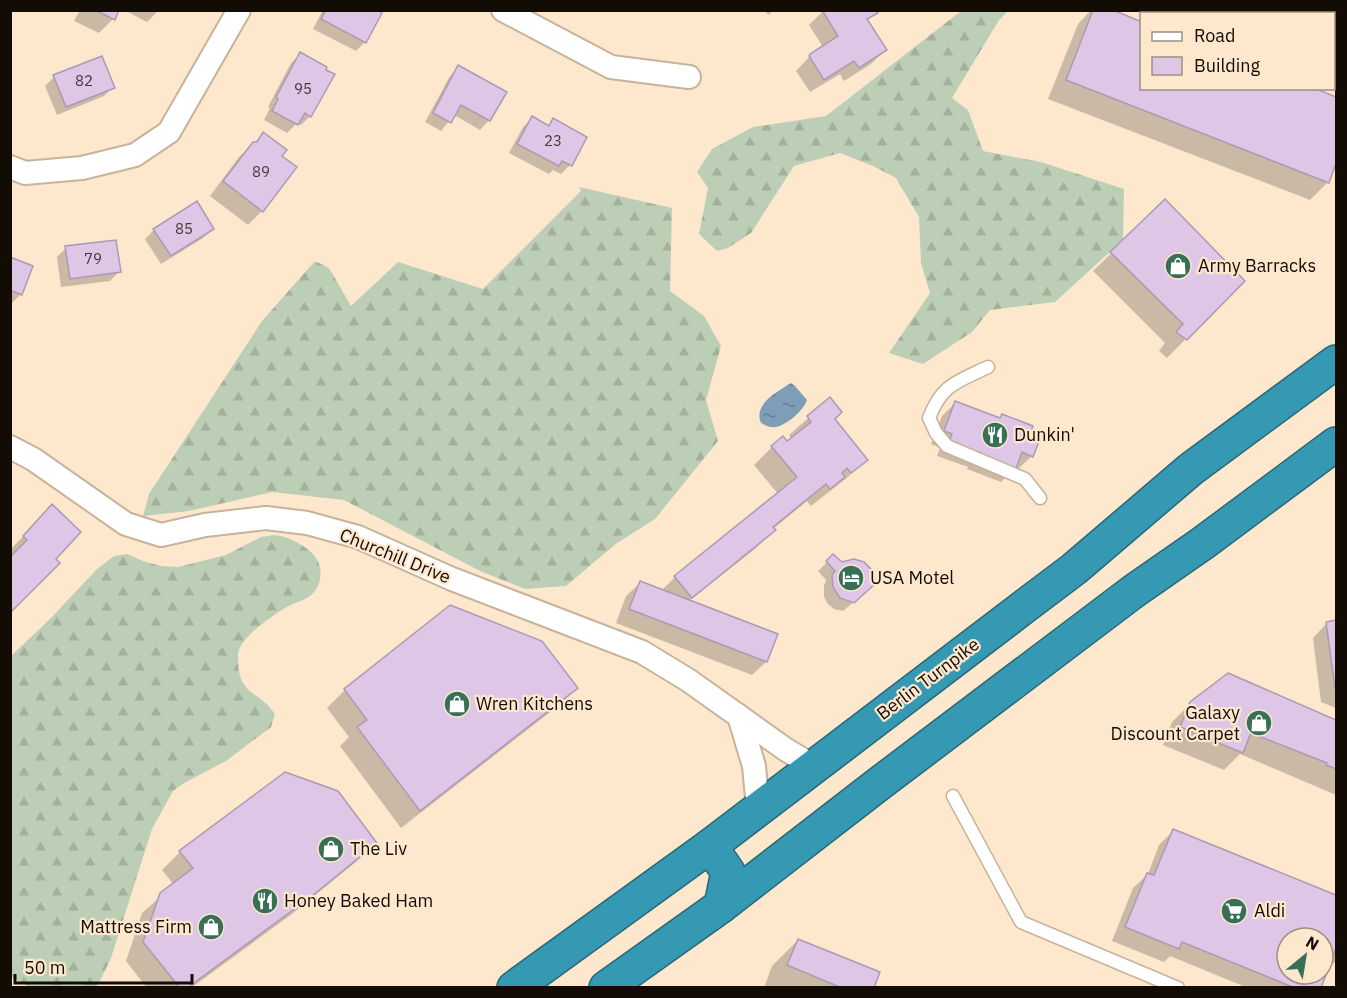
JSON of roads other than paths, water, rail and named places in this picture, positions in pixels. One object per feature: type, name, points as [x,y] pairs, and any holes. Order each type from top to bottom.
[{"type":"highway","name":"Berlin Turnpike","points":[[514,987],[710,846],[1074,569],[1191,469],[1336,362]]},
{"type":"highway","points":[[606,987],[721,906],[1134,591],[1336,444]]},
{"type":"highway","points":[[710,846],[728,872],[721,906]]},
{"type":"street","points":[[10,167],[25,173],[82,168],[135,154],[169,132],[238,10]]},
{"type":"street","points":[[503,10],[611,67],[689,77]]},
{"type":"street","name":"Churchill Drive","points":[[10,447],[33,459],[126,524],[161,535],[205,525],[266,518],[307,523],[358,537],[452,579],[642,652],[688,680],[785,749],[813,766]]},
{"type":"street","points":[[740,716],[754,766],[758,808]]},
{"type":"lane","points":[[988,367],[949,386],[935,402],[929,418],[936,433],[946,446],[1025,479],[1040,498]]},
{"type":"lane","points":[[953,796],[1021,922],[1178,987]]},
{"type":"water","points":[[791,383],[807,400],[799,412],[780,426],[770,427],[761,423],[759,416],[763,404]]},
{"type":"place","name":"Army Barracks","points":[[1178,266]]},
{"type":"place","name":"Dunkin'","points":[[995,435]]},
{"type":"place","name":"USA Motel","points":[[851,578]]},
{"type":"place","name":"Wren Kitchens","points":[[457,704]]},
{"type":"place","name":"Galaxy Discount Carpet","points":[[1259,723]]},
{"type":"place","name":"The Liv","points":[[331,849]]},
{"type":"place","name":"Honey Baked Ham","points":[[265,901]]},
{"type":"place","name":"Aldi","points":[[1234,911]]},
{"type":"place","name":"Mattress Firm","points":[[211,927]]}]
